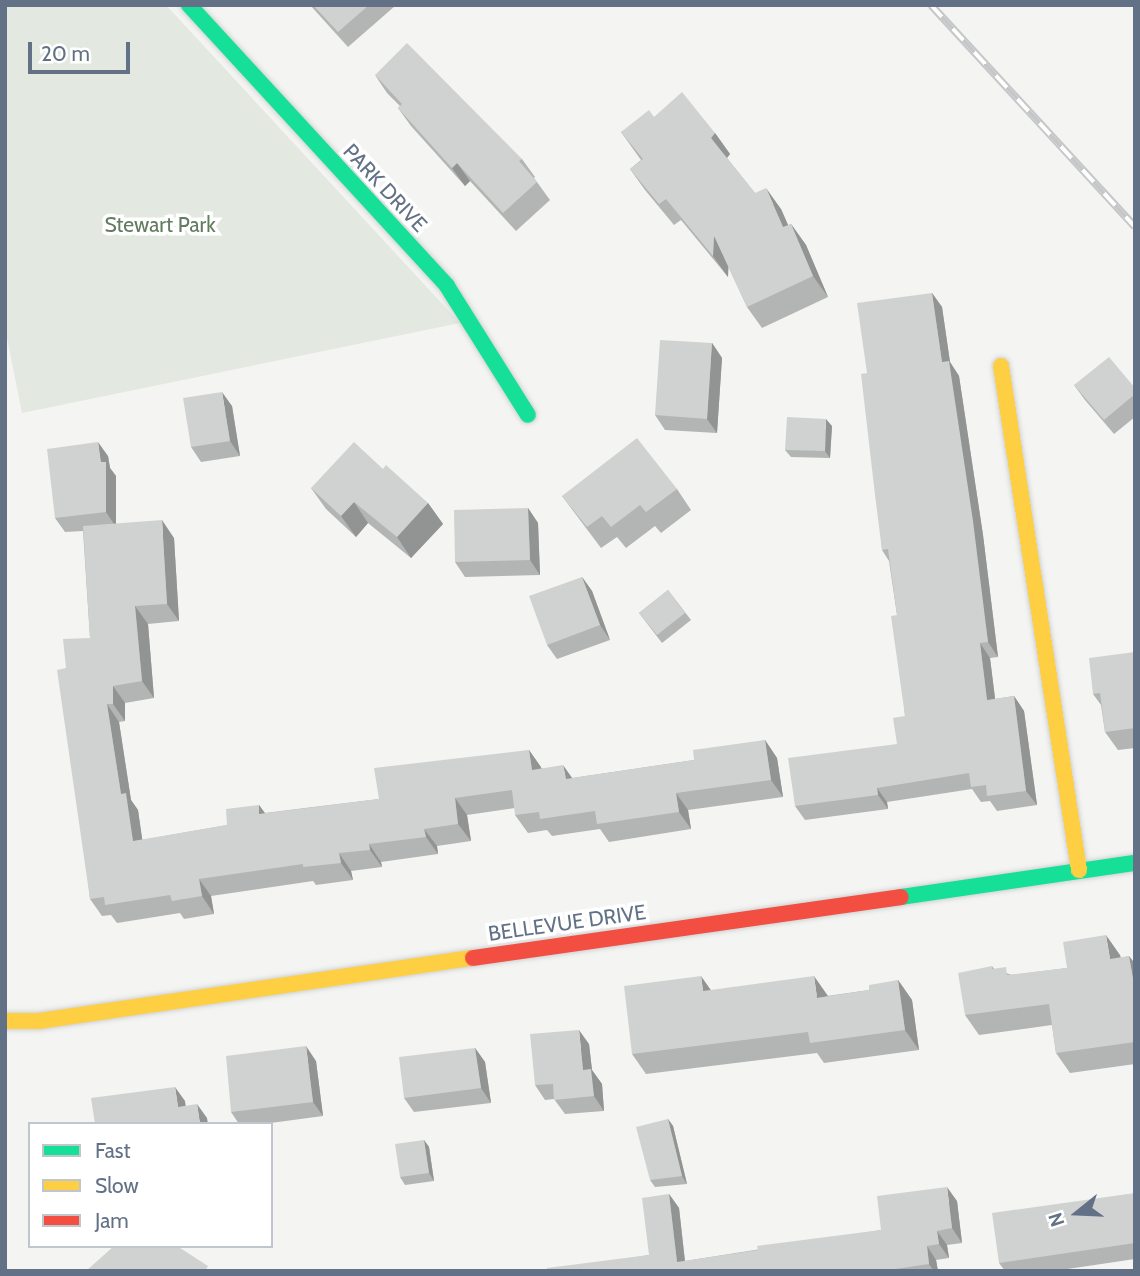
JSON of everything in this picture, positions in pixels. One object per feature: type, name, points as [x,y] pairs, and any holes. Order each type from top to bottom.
[{"type":"street","name":"PARK DRIVE","points":[[189,5],[447,286],[528,415]]},
{"type":"street","points":[[1001,366],[1079,870]]},
{"type":"street","name":"BELLEVUE DRIVE","points":[[5,1021],[40,1021],[1135,863]]},
{"type":"green space","name":"Stewart Park","points":[[5,5],[166,5],[460,323],[22,413],[5,328]]},
{"type":"building","points":[[313,5],[369,5],[338,32]]},
{"type":"building","points":[[407,43],[522,159],[519,161],[537,182],[503,213],[457,163],[452,168],[398,108],[402,104],[375,75]]},
{"type":"building","points":[[682,92],[715,133],[711,138],[755,193],[766,188],[783,227],[791,224],[813,276],[747,307],[714,236],[713,256],[666,199],[659,204],[630,169],[643,159],[621,132],[649,110],[654,117]]},
{"type":"building","points":[[932,293],[942,362],[949,361],[973,521],[988,642],[980,643],[987,700],[1014,696],[1026,791],[987,796],[986,785],[971,787],[969,773],[877,788],[878,795],[795,806],[788,758],[897,744],[893,718],[905,716],[891,616],[897,615],[888,549],[882,550],[875,495],[861,374],[867,373],[857,303]]},
{"type":"building","points":[[660,340],[712,343],[707,419],[655,415]]},
{"type":"building","points":[[1109,357],[1135,388],[1135,394],[1104,420],[1074,385]]},
{"type":"building","points":[[222,392],[230,441],[191,447],[183,398]]},
{"type":"building","points":[[787,417],[826,419],[825,451],[785,450]]},
{"type":"building","points":[[637,438],[677,489],[646,512],[640,505],[611,527],[602,516],[587,527],[562,496]]},
{"type":"building","points":[[98,442],[101,462],[106,462],[106,512],[55,518],[47,449]]},
{"type":"building","points":[[354,442],[383,469],[386,465],[428,503],[397,537],[354,502],[341,516],[311,488]]},
{"type":"building","points":[[528,508],[530,560],[455,562],[454,510]]},
{"type":"building","points":[[162,520],[167,604],[135,606],[142,681],[113,686],[113,704],[107,704],[121,794],[126,793],[133,841],[227,825],[226,809],[259,805],[259,814],[379,799],[374,768],[529,750],[532,770],[563,765],[566,779],[694,760],[693,750],[765,740],[771,780],[676,793],[679,812],[597,824],[595,811],[540,819],[539,812],[515,815],[512,790],[455,798],[458,824],[424,829],[426,837],[369,844],[370,850],[339,853],[341,863],[303,867],[303,864],[199,879],[202,896],[172,901],[170,895],[105,905],[104,897],[90,899],[57,670],[66,668],[63,639],[90,638],[83,526]]},
{"type":"building","points":[[582,577],[600,625],[547,645],[529,596]]},
{"type":"building","points":[[668,590],[685,613],[657,635],[639,613]]},
{"type":"building","points":[[1135,652],[1135,728],[1105,732],[1100,693],[1093,694],[1089,658]]},
{"type":"building","points":[[1106,935],[1110,959],[1129,956],[1135,990],[1135,1042],[1056,1053],[1049,1004],[965,1015],[958,973],[992,966],[992,969],[1006,967],[1007,975],[1067,968],[1063,942]]},
{"type":"building","points":[[701,976],[703,991],[814,976],[817,998],[869,990],[869,985],[898,980],[905,1030],[810,1043],[808,1032],[632,1054],[624,986]]},
{"type":"building","points":[[579,1030],[583,1070],[591,1069],[594,1096],[554,1100],[553,1084],[535,1085],[530,1034]]},
{"type":"building","points":[[306,1046],[313,1102],[231,1112],[226,1056]]},
{"type":"building","points":[[475,1048],[481,1088],[404,1098],[399,1057]]},
{"type":"building","points":[[175,1087],[178,1107],[197,1104],[200,1122],[95,1122],[91,1098]]},
{"type":"building","points":[[668,1119],[682,1176],[650,1180],[636,1127]]},
{"type":"building","points":[[424,1140],[429,1173],[400,1177],[395,1144]]},
{"type":"building","points":[[947,1187],[952,1228],[937,1231],[939,1244],[927,1246],[929,1264],[882,1271],[547,1271],[547,1268],[649,1255],[642,1198],[669,1194],[677,1262],[758,1250],[757,1246],[881,1230],[877,1196]]},
{"type":"building","points":[[1135,1193],[1135,1243],[999,1263],[992,1213]]},
{"type":"building","points":[[112,1248],[180,1248],[208,1266],[205,1271],[86,1271]]},
{"type":"railway","points":[[931,5],[1135,227]]},
{"type":"traffic: fast","points":[[189,5],[447,286],[528,415]]},
{"type":"traffic: fast","points":[[901,897],[1135,863]]},
{"type":"traffic: slow","points":[[1001,366],[1079,870]]},
{"type":"traffic: slow","points":[[5,1021],[39,1021],[473,958]]},
{"type":"traffic: jam","points":[[473,958],[901,897]]}]
